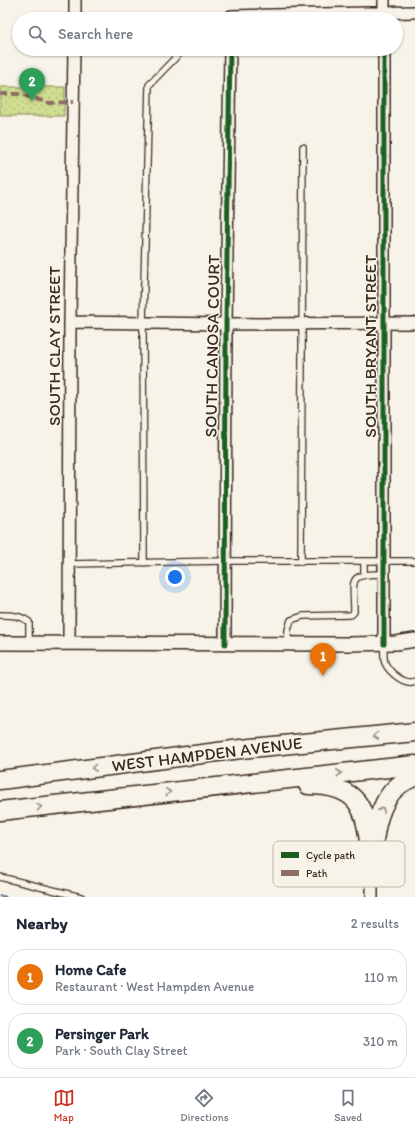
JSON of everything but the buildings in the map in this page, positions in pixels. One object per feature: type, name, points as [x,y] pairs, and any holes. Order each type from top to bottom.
[{"type":"highway","name":"WEST HAMPDEN AVENUE","points":[[0,780],[241,749],[415,732]]},
{"type":"highway","name":"WEST HAMPDEN AVENUE","points":[[0,811],[415,765]]},
{"type":"highway","points":[[375,841],[376,829],[382,808],[394,789],[402,782],[415,777]]},
{"type":"highway","points":[[239,785],[313,785],[342,789],[358,803],[363,812],[367,822],[369,841]]},
{"type":"street","points":[[75,0],[75,12]]},
{"type":"street","points":[[384,0],[384,12]]},
{"type":"street","points":[[403,14],[415,12]]},
{"type":"street","name":"SOUTH CLAY STREET","points":[[69,642],[70,322],[74,56]]},
{"type":"street","name":"SOUTH CANOSA COURT","points":[[225,644],[224,562],[230,56]]},
{"type":"street","name":"SOUTH BRYANT STREET","points":[[384,56],[384,644]]},
{"type":"street","points":[[70,322],[226,324],[415,323]]},
{"type":"street","points":[[0,642],[384,644],[415,640]]},
{"type":"lane","points":[[144,563],[143,323],[149,85],[177,56]]},
{"type":"lane","points":[[301,562],[303,147]]},
{"type":"lane","points":[[69,564],[415,561]]},
{"type":"lane","points":[[364,562],[364,574]]},
{"type":"lane","points":[[288,644],[289,624],[291,620],[296,617],[351,615],[354,612],[353,583],[355,578],[364,574],[384,574]]},
{"type":"lane","points":[[0,615],[14,615],[29,622],[29,642]]},
{"type":"lane","points":[[384,644],[384,661],[389,669],[402,680],[407,682],[415,681]]},
{"type":"lane","points":[[0,876],[81,897]]},
{"type":"green space","points":[[0,87],[65,87],[64,116],[0,116]]},
{"type":"waterway","points":[[0,896],[5,897]]},
{"type":"marked path","points":[[0,94],[20,94],[49,103],[73,102]]},
{"type":"cycle path","points":[[225,644],[226,324],[230,56]]},
{"type":"cycle path","points":[[384,56],[384,644]]},
{"type":"place","name":"Persinger Park","points":[[32,101]]},
{"type":"place","name":"Home Cafe","points":[[323,676]]}]
